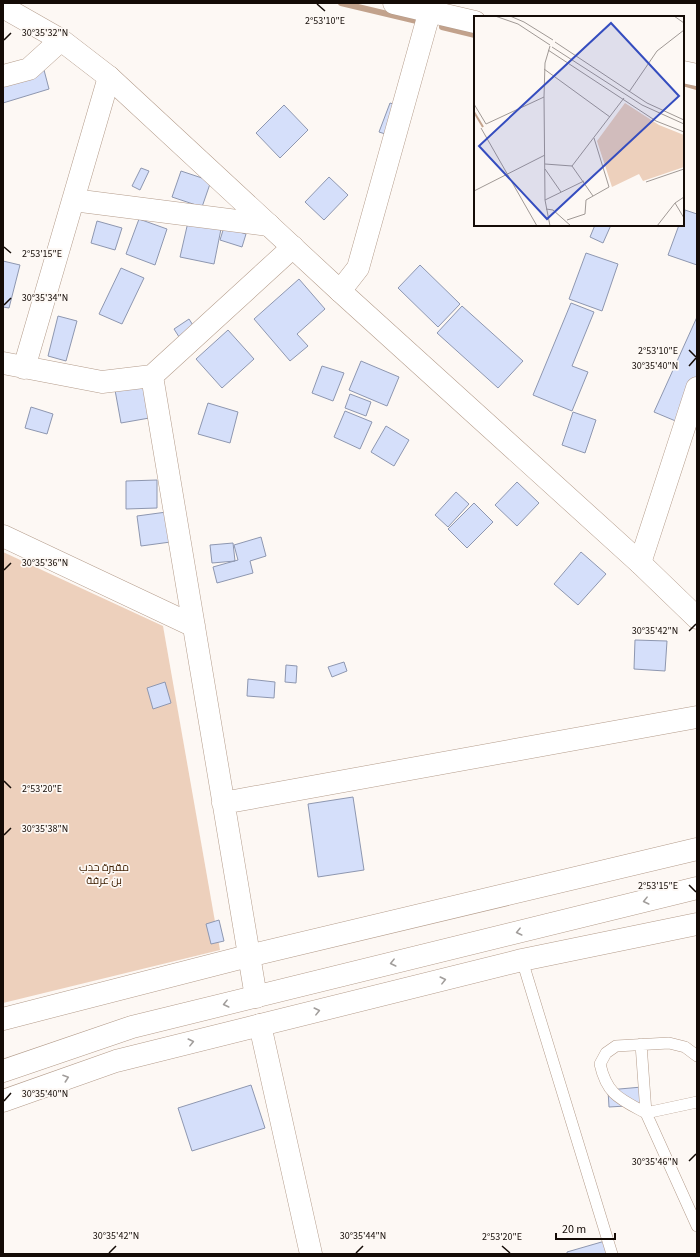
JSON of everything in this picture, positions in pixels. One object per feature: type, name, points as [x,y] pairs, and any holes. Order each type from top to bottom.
[{"type":"street","points":[[394,3],[431,7],[474,22]]},
{"type":"street","points":[[3,7],[61,40],[109,77],[340,291],[640,563],[697,618]]},
{"type":"street","points":[[340,291],[358,268],[431,7]]},
{"type":"street","points":[[3,76],[29,69],[61,40]]},
{"type":"street","points":[[684,72],[697,75]]},
{"type":"street","points":[[109,77],[73,200],[13,365],[102,382],[152,376],[293,247]]},
{"type":"street","points":[[73,200],[269,225]]},
{"type":"street","points":[[152,376],[256,997]]},
{"type":"street","points":[[640,563],[697,388]]},
{"type":"street","points":[[3,536],[194,626]]},
{"type":"street","points":[[223,803],[697,717]]},
{"type":"street","points":[[3,1019],[248,956],[697,849]]},
{"type":"street","points":[[3,1071],[132,1028],[697,888]]},
{"type":"street","points":[[3,1101],[116,1061],[522,960],[697,924]]},
{"type":"street","points":[[260,1025],[311,1254]]},
{"type":"lane","points":[[522,960],[612,1254]]},
{"type":"lane","points":[[697,1056],[685,1048],[669,1043],[616,1046],[606,1053],[600,1064],[604,1081],[618,1098],[646,1113],[697,1102]]},
{"type":"lane","points":[[641,1044],[646,1113],[697,1226]]},
{"type":"green space","name":"مقبرة حدب بن عرفة","points":[[3,552],[163,626],[220,950],[3,1003]]},
{"type":"building","points":[[44,70],[49,89],[3,103],[3,82]]},
{"type":"building","points":[[390,103],[409,109],[398,138],[379,132]]},
{"type":"building","points":[[284,105],[308,130],[280,158],[256,133]]},
{"type":"building","points":[[141,168],[149,171],[140,190],[132,186]]},
{"type":"building","points":[[181,171],[211,181],[202,207],[172,197]]},
{"type":"building","points":[[329,177],[348,195],[324,220],[305,202]]},
{"type":"building","points":[[685,210],[697,214],[697,265],[668,255],[679,226],[684,226]]},
{"type":"building","points":[[139,219],[167,229],[155,265],[126,254]]},
{"type":"building","points":[[97,221],[122,228],[115,250],[91,243]]},
{"type":"building","points":[[188,222],[221,229],[214,264],[180,257]]},
{"type":"building","points":[[595,226],[611,226],[603,243],[590,237]]},
{"type":"building","points":[[224,227],[246,234],[242,247],[220,240]]},
{"type":"building","points":[[586,253],[618,264],[602,311],[569,299]]},
{"type":"building","points":[[3,261],[20,265],[9,308],[3,307]]},
{"type":"building","points":[[420,265],[460,304],[438,327],[398,288]]},
{"type":"building","points":[[121,268],[144,278],[122,324],[99,314]]},
{"type":"building","points":[[299,279],[325,309],[297,334],[308,346],[290,361],[254,319]]},
{"type":"building","points":[[571,303],[594,312],[572,366],[588,372],[572,411],[533,395]]},
{"type":"building","points":[[462,306],[523,361],[498,388],[437,333]]},
{"type":"building","points":[[58,316],[77,321],[66,361],[48,356]]},
{"type":"building","points":[[697,317],[697,378],[678,422],[654,412]]},
{"type":"building","points":[[189,319],[196,330],[181,340],[174,329]]},
{"type":"building","points":[[228,330],[254,359],[222,388],[196,359]]},
{"type":"building","points":[[361,361],[399,377],[387,406],[349,390]]},
{"type":"building","points":[[322,366],[344,373],[333,401],[312,393]]},
{"type":"building","points":[[149,384],[155,417],[121,423],[115,390]]},
{"type":"building","points":[[350,394],[371,402],[366,416],[345,408]]},
{"type":"building","points":[[208,403],[238,412],[230,443],[198,434]]},
{"type":"building","points":[[31,407],[53,414],[47,434],[25,428]]},
{"type":"building","points":[[345,411],[372,422],[360,449],[334,437]]},
{"type":"building","points":[[573,412],[596,420],[585,453],[562,445]]},
{"type":"building","points":[[386,426],[409,440],[394,466],[371,452]]},
{"type":"building","points":[[157,480],[157,508],[126,509],[126,481]]},
{"type":"building","points":[[517,482],[539,503],[517,526],[495,505]]},
{"type":"building","points":[[456,492],[469,504],[448,527],[435,515]]},
{"type":"building","points":[[474,503],[493,522],[467,548],[448,529]]},
{"type":"building","points":[[174,511],[178,541],[141,546],[137,516]]},
{"type":"building","points":[[261,537],[266,556],[250,561],[253,573],[217,583],[213,567],[238,560],[234,545]]},
{"type":"building","points":[[233,543],[235,561],[212,563],[210,545]]},
{"type":"building","points":[[581,552],[606,574],[578,605],[554,584]]},
{"type":"building","points":[[635,640],[667,641],[665,671],[634,669]]},
{"type":"building","points":[[344,662],[347,671],[332,677],[328,667]]},
{"type":"building","points":[[286,665],[297,666],[296,683],[285,682]]},
{"type":"building","points":[[248,679],[275,682],[274,698],[247,696]]},
{"type":"building","points":[[165,682],[171,703],[153,709],[147,688]]},
{"type":"building","points":[[353,797],[364,870],[318,877],[308,804]]},
{"type":"building","points":[[219,920],[224,941],[211,944],[206,924]]},
{"type":"building","points":[[251,1085],[265,1128],[192,1151],[178,1108]]},
{"type":"building","points":[[642,1087],[643,1105],[609,1107],[608,1090]]},
{"type":"building","points":[[605,1241],[609,1254],[567,1254],[567,1252]]},
{"type":"waterway","points":[[341,3],[421,22]]},
{"type":"waterway","points":[[442,27],[474,35]]},
{"type":"waterway","points":[[684,83],[697,87]]}]
